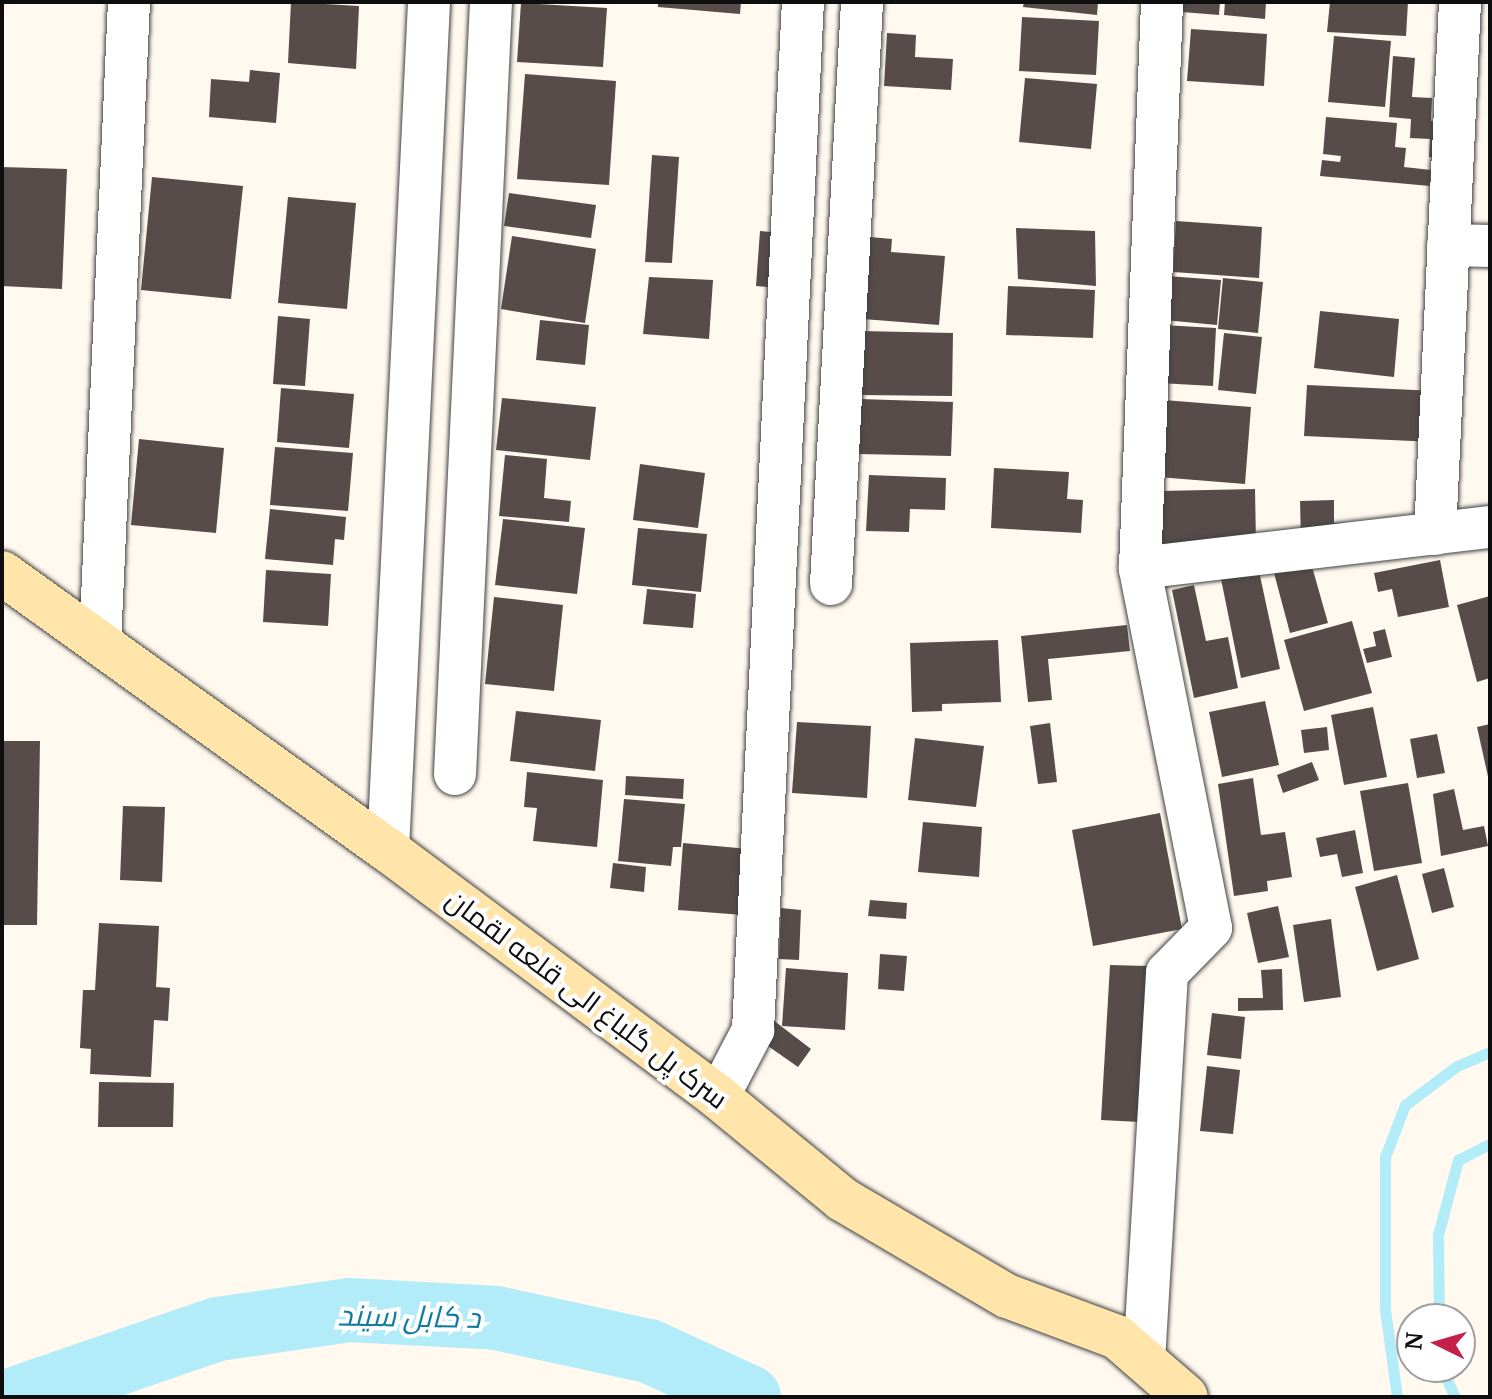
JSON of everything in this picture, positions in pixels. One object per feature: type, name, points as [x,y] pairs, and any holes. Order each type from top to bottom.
[{"type":"street","points":[[100,643],[129,2]]},
{"type":"street","points":[[388,850],[429,2]]},
{"type":"street","points":[[455,774],[491,2]]},
{"type":"street","points":[[718,1097],[753,1030],[803,2]]},
{"type":"street","points":[[831,584],[862,2]]},
{"type":"street","points":[[1144,1361],[1167,973],[1211,928],[1140,568],[1162,2]]},
{"type":"street","points":[[1435,534],[1460,2]]},
{"type":"street","points":[[1448,245],[1490,246]]},
{"type":"street","points":[[1140,568],[1490,527]]},
{"type":"street","name":"سرک پل گلباغ الی قلعه لقمان","points":[[2,573],[388,850],[718,1097],[842,1199],[1007,1296],[1117,1337],[1186,1397]]},
{"type":"building","points":[[291,2],[359,6],[356,69],[288,63]]},
{"type":"building","points":[[658,2],[741,2],[740,14],[658,7]]},
{"type":"building","points":[[1024,2],[1098,2],[1097,15],[1023,7]]},
{"type":"building","points":[[1183,2],[1220,2],[1219,15],[1182,12]]},
{"type":"building","points":[[1225,2],[1266,2],[1265,19],[1224,15]]},
{"type":"building","points":[[1330,2],[1408,2],[1406,36],[1327,32]]},
{"type":"building","points":[[521,3],[607,8],[603,67],[517,62]]},
{"type":"building","points":[[1022,17],[1099,21],[1096,75],[1019,71]]},
{"type":"building","points":[[1191,29],[1267,34],[1264,86],[1187,81]]},
{"type":"building","points":[[887,33],[916,35],[915,57],[953,59],[951,90],[884,86]]},
{"type":"building","points":[[1334,36],[1391,41],[1385,107],[1328,102]]},
{"type":"building","points":[[1393,56],[1415,58],[1412,97],[1432,98],[1431,121],[1449,123],[1447,158],[1429,157],[1430,139],[1410,138],[1411,119],[1389,117]]},
{"type":"building","points":[[250,70],[280,73],[276,123],[209,117],[211,79],[249,82]]},
{"type":"building","points":[[525,74],[616,81],[609,185],[517,179]]},
{"type":"building","points":[[1025,78],[1097,84],[1091,149],[1019,142]]},
{"type":"building","points":[[1326,117],[1397,123],[1395,147],[1406,148],[1404,167],[1431,170],[1430,186],[1320,176],[1322,160],[1340,162],[1341,156],[1323,154]]},
{"type":"building","points":[[652,155],[679,157],[672,263],[645,262]]},
{"type":"building","points":[[2,167],[67,169],[62,289],[2,286]]},
{"type":"building","points":[[152,177],[243,186],[231,299],[141,290]]},
{"type":"building","points":[[509,193],[596,205],[591,238],[504,226]]},
{"type":"building","points":[[288,197],[356,203],[347,309],[278,303]]},
{"type":"building","points":[[1176,221],[1262,227],[1259,278],[1173,272]]},
{"type":"building","points":[[1016,228],[1095,231],[1096,286],[1018,279]]},
{"type":"building","points":[[760,231],[785,233],[781,288],[756,286]]},
{"type":"building","points":[[512,236],[596,249],[585,323],[501,309]]},
{"type":"building","points":[[870,237],[892,239],[891,252],[945,256],[939,325],[863,319]]},
{"type":"building","points":[[1167,276],[1221,280],[1217,325],[1164,320]]},
{"type":"building","points":[[649,277],[713,280],[709,339],[643,334]]},
{"type":"building","points":[[1223,278],[1263,282],[1258,333],[1218,329]]},
{"type":"building","points":[[1008,286],[1095,290],[1093,338],[1006,335]]},
{"type":"building","points":[[1320,311],[1399,319],[1394,377],[1314,368]]},
{"type":"building","points":[[278,316],[310,319],[305,386],[273,384]]},
{"type":"building","points":[[540,320],[589,325],[585,365],[536,360]]},
{"type":"building","points":[[1162,325],[1216,328],[1213,386],[1159,383]]},
{"type":"building","points":[[861,331],[953,333],[952,396],[860,395]]},
{"type":"building","points":[[1224,333],[1262,337],[1256,394],[1218,390]]},
{"type":"building","points":[[1307,385],[1436,391],[1434,442],[1304,436]]},
{"type":"building","points":[[281,388],[354,394],[349,448],[277,442]]},
{"type":"building","points":[[502,398],[596,407],[590,460],[496,450]]},
{"type":"building","points":[[860,399],[953,402],[951,456],[859,454]]},
{"type":"building","points":[[1164,400],[1251,407],[1245,484],[1158,477]]},
{"type":"building","points":[[139,439],[224,448],[216,533],[131,525]]},
{"type":"building","points":[[275,447],[353,453],[348,511],[270,505]]},
{"type":"building","points":[[505,455],[547,459],[544,498],[571,501],[569,522],[499,516]]},
{"type":"building","points":[[640,464],[705,473],[698,528],[633,520]]},
{"type":"building","points":[[994,468],[1069,472],[1067,499],[1083,500],[1081,533],[991,528]]},
{"type":"building","points":[[869,475],[946,478],[945,510],[910,509],[909,532],[866,531]]},
{"type":"building","points":[[1255,489],[1256,544],[1161,546],[1160,491]]},
{"type":"building","points":[[1334,500],[1334,523],[1373,522],[1301,541],[1300,501]]},
{"type":"building","points":[[270,509],[346,517],[344,540],[335,539],[333,565],[265,559]]},
{"type":"building","points":[[503,519],[585,528],[577,594],[495,585]]},
{"type":"building","points":[[638,528],[707,534],[701,592],[632,585]]},
{"type":"building","points":[[1440,560],[1449,607],[1398,617],[1392,589],[1378,592],[1374,573]]},
{"type":"building","points":[[1311,563],[1328,623],[1290,633],[1274,573]]},
{"type":"building","points":[[266,570],[331,574],[328,626],[263,622]]},
{"type":"building","points":[[1259,571],[1280,669],[1241,678],[1221,579]]},
{"type":"building","points":[[1194,585],[1206,641],[1228,637],[1238,688],[1194,698],[1172,590]]},
{"type":"building","points":[[647,589],[696,594],[693,628],[643,624]]},
{"type":"building","points":[[1490,596],[1490,678],[1477,682],[1457,605]]},
{"type":"building","points":[[494,597],[563,605],[554,691],[485,684]]},
{"type":"building","points":[[1352,621],[1372,693],[1304,711],[1284,640]]},
{"type":"building","points":[[1127,625],[1130,651],[1048,659],[1052,700],[1028,702],[1021,636]]},
{"type":"building","points":[[1385,629],[1392,657],[1367,663],[1363,649],[1376,646],[1373,632]]},
{"type":"building","points":[[998,640],[1001,702],[942,704],[942,711],[912,712],[910,643]]},
{"type":"building","points":[[1265,701],[1279,765],[1222,777],[1209,712]]},
{"type":"building","points":[[1373,707],[1387,777],[1344,785],[1331,715]]},
{"type":"building","points":[[516,711],[601,720],[595,771],[510,761]]},
{"type":"building","points":[[797,722],[871,726],[867,798],[792,793]]},
{"type":"building","points":[[1050,723],[1057,782],[1038,784],[1030,726]]},
{"type":"building","points":[[1490,724],[1490,781],[1489,781],[1477,727]]},
{"type":"building","points":[[1327,727],[1329,750],[1304,753],[1301,730]]},
{"type":"building","points":[[1437,734],[1445,773],[1417,778],[1410,739]]},
{"type":"building","points":[[915,738],[984,746],[976,807],[908,800]]},
{"type":"building","points":[[2,741],[40,741],[37,925],[2,925]]},
{"type":"building","points":[[1312,762],[1319,780],[1283,793],[1277,775]]},
{"type":"building","points":[[527,772],[603,780],[597,847],[533,841],[537,808],[524,807]]},
{"type":"building","points":[[626,776],[684,779],[683,799],[625,795]]},
{"type":"building","points":[[1253,778],[1261,835],[1285,832],[1292,877],[1267,881],[1268,891],[1234,896],[1218,784]]},
{"type":"building","points":[[1408,783],[1422,863],[1374,871],[1360,791]]},
{"type":"building","points":[[1454,789],[1463,830],[1484,826],[1488,846],[1441,856],[1433,794]]},
{"type":"building","points":[[624,799],[685,804],[681,847],[673,847],[671,866],[618,861]]},
{"type":"building","points":[[123,806],[165,807],[162,882],[120,880]]},
{"type":"building","points":[[1160,813],[1182,929],[1093,946],[1072,830]]},
{"type":"building","points":[[923,822],[982,827],[979,877],[918,872]]},
{"type":"building","points":[[1355,830],[1363,873],[1342,877],[1337,854],[1320,857],[1316,838]]},
{"type":"building","points":[[683,843],[749,849],[743,915],[678,910]]},
{"type":"building","points":[[613,863],[646,867],[644,892],[610,888]]},
{"type":"building","points":[[1444,868],[1454,907],[1432,913],[1422,874]]},
{"type":"building","points":[[1397,875],[1419,959],[1377,971],[1355,887]]},
{"type":"building","points":[[870,900],[907,903],[906,919],[868,916]]},
{"type":"building","points":[[1278,906],[1289,957],[1258,963],[1247,913]]},
{"type":"building","points":[[781,908],[801,910],[799,960],[779,959]]},
{"type":"building","points":[[1331,919],[1341,997],[1304,1002],[1293,925]]},
{"type":"building","points":[[99,923],[159,926],[156,987],[170,988],[168,1021],[154,1020],[151,1077],[90,1074],[91,1049],[80,1048],[83,990],[95,990]]},
{"type":"building","points":[[880,954],[907,956],[904,991],[878,989]]},
{"type":"building","points":[[1110,965],[1148,966],[1140,1122],[1101,1120]]},
{"type":"building","points":[[786,968],[848,973],[845,1030],[782,1026]]},
{"type":"building","points":[[1282,969],[1283,1010],[1238,1011],[1238,998],[1263,998],[1261,970]]},
{"type":"building","points":[[1212,1013],[1245,1017],[1241,1059],[1207,1055]]},
{"type":"building","points":[[773,1020],[811,1049],[798,1067],[768,1046]]},
{"type":"building","points":[[1207,1066],[1240,1070],[1233,1134],[1200,1131]]},
{"type":"building","points":[[99,1082],[174,1083],[173,1127],[98,1127]]},
{"type":"waterway","points":[[1397,1397],[1385,1309],[1385,1157],[1405,1105],[1457,1066],[1490,1052]]},
{"type":"waterway","points":[[1439,1303],[1438,1235],[1458,1160],[1490,1144]]},
{"type":"waterway","name":"د کابل سيند","points":[[20,1397],[218,1329],[350,1310],[496,1318],[649,1351],[749,1397]]},
{"type":"waterway","points":[[1448,1383],[1455,1397]]}]
